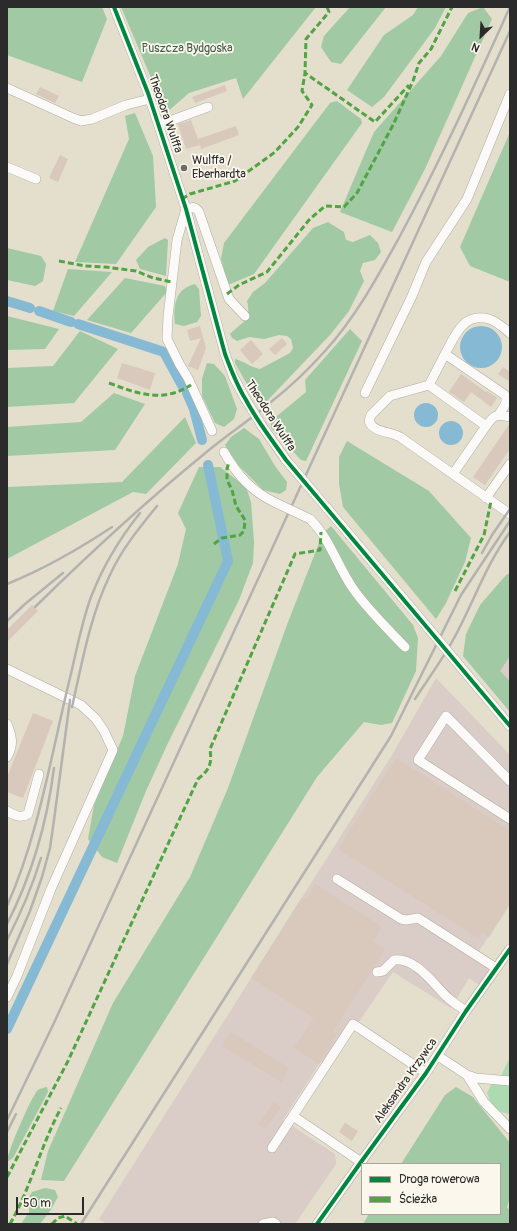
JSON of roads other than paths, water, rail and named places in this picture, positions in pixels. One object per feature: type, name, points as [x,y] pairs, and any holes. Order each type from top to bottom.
[{"type":"street","name":"Theodora Wulffa","points":[[114,7],[150,99],[186,210],[225,354],[234,378],[246,400],[286,460],[510,726]]},
{"type":"street","points":[[7,88],[15,90],[81,121],[92,119],[126,105],[150,99]]},
{"type":"street","points":[[365,392],[426,262],[467,199],[510,94]]},
{"type":"street","points":[[158,125],[208,107]]},
{"type":"street","points":[[7,167],[36,179]]},
{"type":"street","points":[[212,431],[188,378],[167,339],[168,316],[177,240],[186,210],[193,207],[199,212],[229,299],[245,316]]},
{"type":"street","points":[[510,333],[490,319],[472,319],[461,326],[429,385],[390,396],[371,416],[369,421],[370,426],[377,430],[393,433],[400,437],[510,514]]},
{"type":"street","points":[[446,354],[505,395],[507,400],[499,414],[493,417],[486,426],[453,474]]},
{"type":"street","points":[[429,385],[486,426]]},
{"type":"street","points":[[499,414],[510,417]]},
{"type":"street","points":[[224,452],[232,468],[254,490],[276,503],[310,519],[327,541],[352,587],[405,647]]},
{"type":"street","points":[[486,498],[510,464]]},
{"type":"street","points":[[7,669],[80,705],[96,719],[104,731],[113,750],[51,889],[17,976],[7,997]]},
{"type":"street","points":[[510,781],[446,716],[418,760],[510,819]]},
{"type":"street","points":[[7,724],[11,734],[12,743],[7,757]]},
{"type":"street","points":[[7,810],[21,817],[28,814],[39,774]]},
{"type":"street","points":[[337,879],[401,919],[406,920],[418,918],[496,968]]},
{"type":"street","name":"Aleksandra Krzywca","points":[[317,1224],[438,1056],[466,1011],[510,949]]},
{"type":"street","points":[[376,972],[383,971],[394,960],[403,961],[426,974],[449,999],[466,1011]]},
{"type":"street","points":[[272,1148],[353,1024],[426,1073]]},
{"type":"street","points":[[438,1056],[467,1075],[487,1080],[510,1081]]},
{"type":"street","points":[[467,1075],[484,1102],[510,1129]]},
{"type":"street","points":[[293,1116],[361,1162]]},
{"type":"street","points":[[263,1224],[273,1222],[276,1224]]},
{"type":"water","points":[[481,326],[496,332],[502,347],[496,362],[481,368],[466,362],[460,347],[466,332]]},
{"type":"water","points":[[426,403],[435,406],[438,415],[435,424],[426,427],[417,424],[414,415],[417,406]]},
{"type":"water","points":[[451,421],[459,425],[463,433],[459,441],[451,445],[443,441],[439,433],[443,425]]},
{"type":"waterway","points":[[7,301],[30,308]]},
{"type":"waterway","points":[[39,311],[71,322]]},
{"type":"waterway","points":[[78,324],[164,352],[183,387]]},
{"type":"waterway","points":[[187,393],[194,409],[202,440]]},
{"type":"waterway","points":[[7,1029],[228,561],[208,465]]},
{"type":"railway","points":[[35,607],[138,510],[211,448],[263,409],[292,384],[336,338],[366,296],[415,208],[457,123],[510,7]]},
{"type":"railway","points":[[7,1120],[53,1025],[510,31]]},
{"type":"railway","points":[[72,707],[87,640],[102,592],[125,548],[157,506]]},
{"type":"railway","points":[[482,553],[492,535],[510,509]]},
{"type":"railway","points":[[7,906],[18,880],[43,796],[87,607],[107,563],[119,542],[140,513]]},
{"type":"railway","points":[[81,1224],[391,736],[461,595],[510,521]]},
{"type":"railway","points":[[7,584],[61,558],[112,527]]},
{"type":"railway","points":[[415,699],[453,640],[493,558],[510,532]]},
{"type":"railway","points":[[7,621],[63,573]]},
{"type":"railway","points":[[7,964],[30,911],[50,848],[70,700]]},
{"type":"railway","points":[[7,924],[24,887],[43,829],[54,768]]},
{"type":"railway","points":[[7,940],[26,900],[41,858]]},
{"type":"railway","points":[[7,1132],[16,1114]]},
{"type":"place","name":"Wulffa / Eberhardta","points":[[184,168]]},
{"type":"park label","name":"Puszcza Bydgoska","points":[[187,49]]}]
